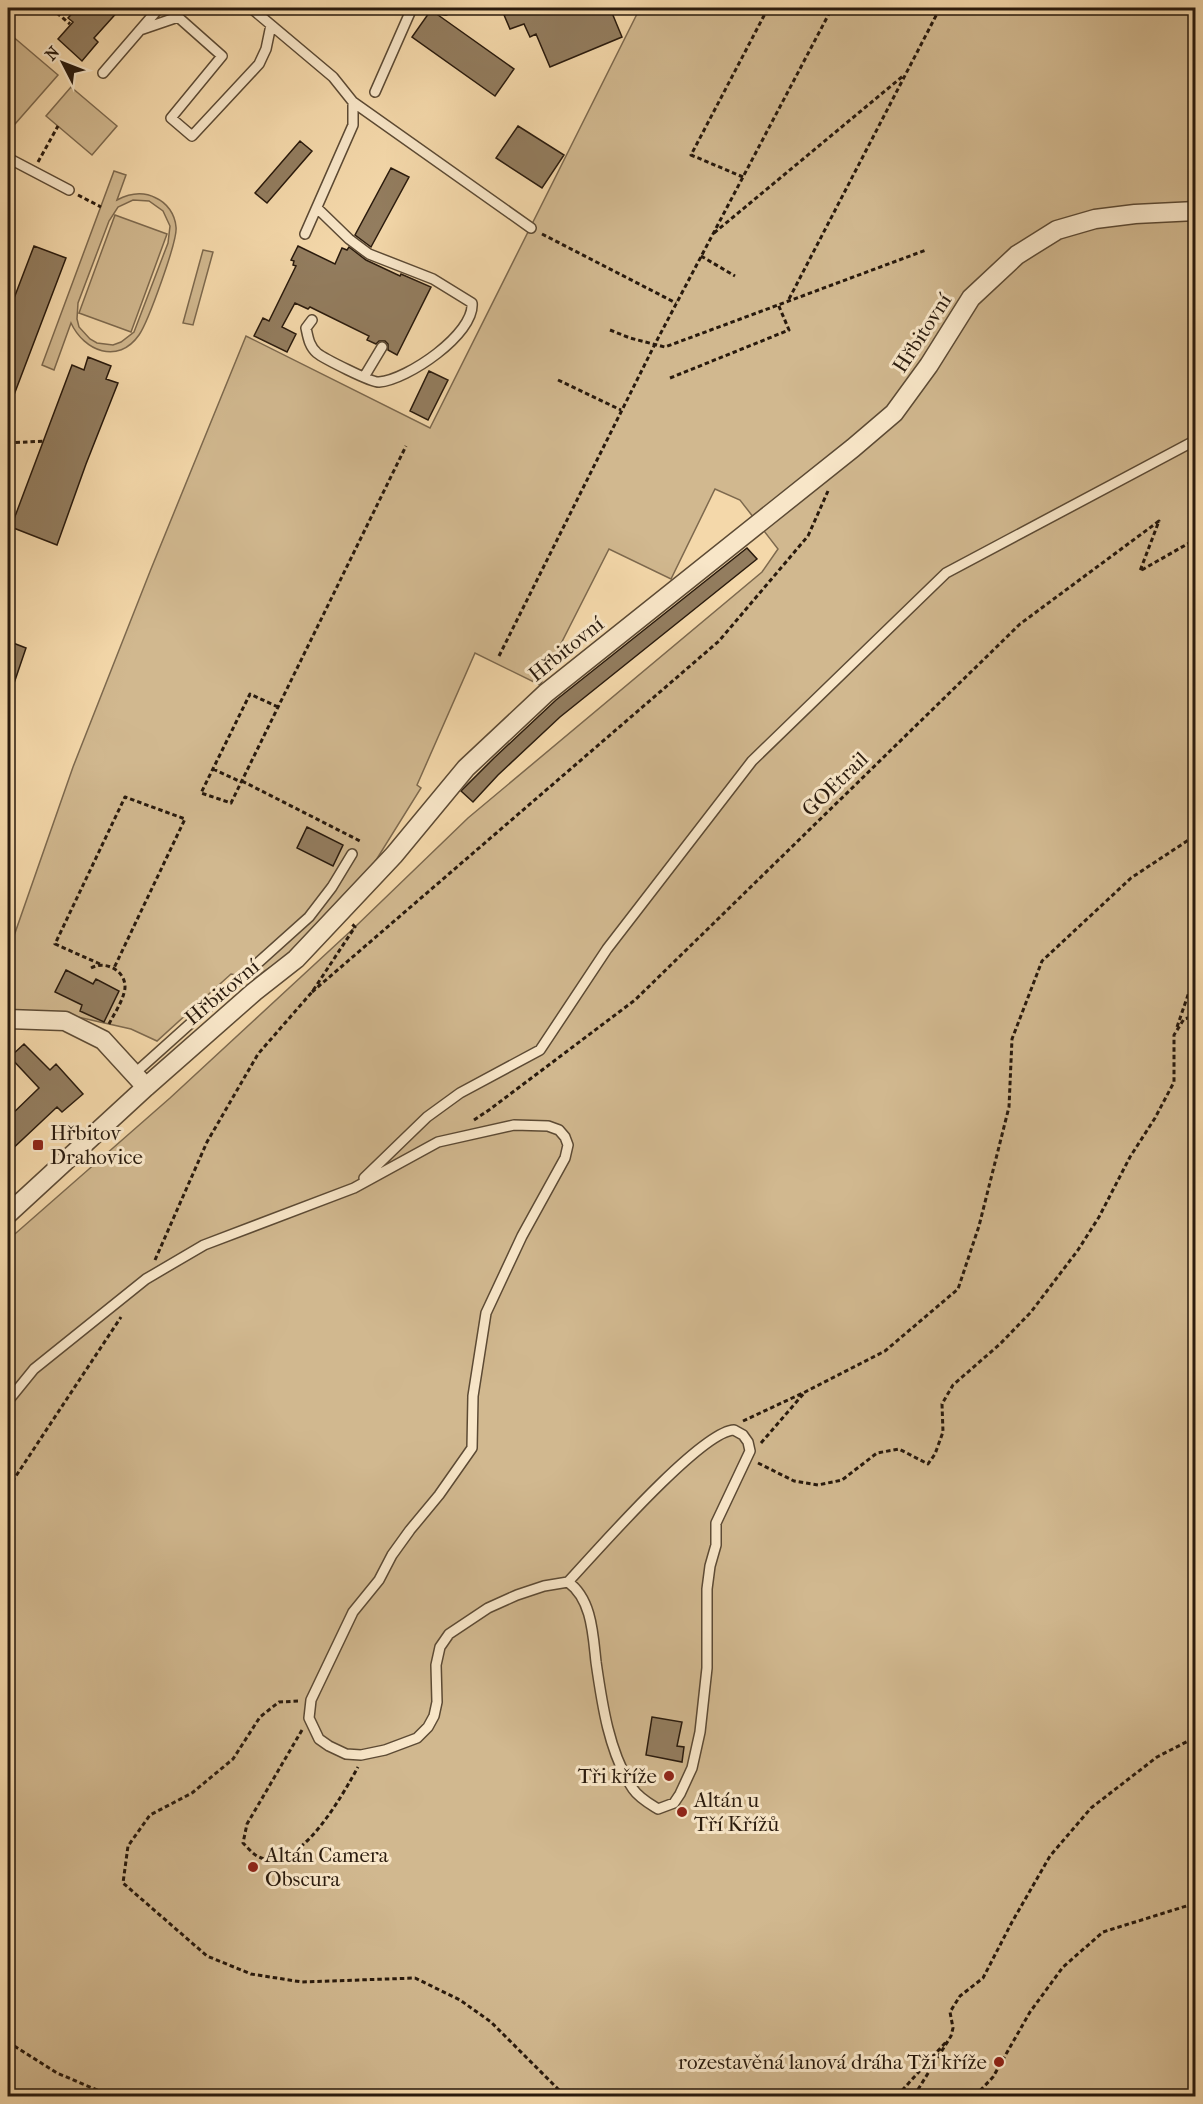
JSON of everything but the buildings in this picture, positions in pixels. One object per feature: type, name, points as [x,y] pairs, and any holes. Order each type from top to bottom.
[{"type":"street","name":"Hřbitovní","points":[[8,1214],[140,1081],[296,958],[394,855],[466,768],[546,693],[849,452],[894,413],[929,365],[971,298],[1017,255],[1057,230],[1095,219],[1135,214],[1196,211]]},
{"type":"street","points":[[8,1019],[65,1021],[103,1040],[140,1081]]},
{"type":"lane","points":[[103,73],[159,8]]},
{"type":"lane","points":[[251,8],[333,77],[353,102],[531,228]]},
{"type":"lane","points":[[375,92],[412,8]]},
{"type":"lane","points":[[140,30],[178,17],[222,56],[171,118],[192,136],[259,64],[266,49],[271,25]]},
{"type":"lane","points":[[305,234],[353,125],[353,102]]},
{"type":"lane","points":[[8,158],[69,190]]},
{"type":"lane","points":[[312,321],[306,328],[309,343],[316,352],[376,383],[398,378],[452,341],[467,323],[473,311],[472,303],[433,279],[369,254],[316,208]]},
{"type":"lane","points":[[364,377],[382,347]]},
{"type":"lane","points":[[354,1188],[435,1111],[460,1093],[540,1050],[606,950],[752,761],[946,573],[1196,440]]},
{"type":"lane","points":[[140,1081],[309,917],[332,887],[352,854]]},
{"type":"lane","points":[[8,1401],[34,1369],[146,1278],[204,1245],[354,1188],[438,1142],[514,1125],[549,1126],[559,1130],[565,1137],[568,1145],[565,1158],[517,1246],[486,1313],[473,1396],[472,1448],[398,1547],[379,1580],[353,1612],[311,1700],[309,1718],[319,1738],[346,1754],[361,1755],[385,1750],[417,1738],[428,1727],[434,1716],[437,1702],[436,1665],[440,1647],[449,1634],[488,1608],[517,1595],[544,1586],[568,1582],[688,1458],[721,1433],[734,1430],[743,1435],[750,1446],[748,1459],[716,1523],[716,1545],[707,1589],[707,1668],[700,1731],[692,1768],[674,1803],[658,1809],[634,1790],[612,1744],[599,1683],[588,1612],[577,1589],[568,1582]]},
{"type":"path","points":[[51,8],[70,24]]},
{"type":"path","points":[[743,177],[691,155],[768,8]]},
{"type":"path","points":[[499,656],[621,410],[832,8]]},
{"type":"path","points":[[789,300],[940,8]]},
{"type":"path","points":[[713,234],[906,74]]},
{"type":"path","points":[[33,171],[58,126]]},
{"type":"path","points":[[69,190],[100,207]]},
{"type":"path","points":[[531,228],[676,303]]},
{"type":"path","points":[[610,330],[630,338],[665,346],[926,250]]},
{"type":"path","points":[[701,256],[735,276]]},
{"type":"path","points":[[670,378],[789,330],[778,304]]},
{"type":"path","points":[[558,380],[621,410]]},
{"type":"path","points":[[8,443],[45,441]]},
{"type":"path","points":[[278,707],[250,694],[201,793],[231,803],[406,446]]},
{"type":"path","points":[[312,992],[719,641],[808,536],[830,486]]},
{"type":"path","name":"GOEtrail","points":[[469,1123],[635,1000],[1020,624],[1159,521],[1140,572],[1196,539]]},
{"type":"path","points":[[213,769],[242,781],[362,842]]},
{"type":"path","points":[[103,1040],[124,993],[124,984],[119,973],[109,965],[100,964],[55,944],[125,796],[185,819],[114,968]]},
{"type":"path","points":[[721,1433],[885,1351],[958,1289],[979,1226],[1010,1107],[1012,1039],[1042,961],[1131,878],[1190,839],[1196,841]]},
{"type":"path","points":[[146,1278],[207,1142],[258,1054],[312,992],[356,927],[340,912]]},
{"type":"path","points":[[91,968],[100,964]]},
{"type":"path","points":[[805,1392],[748,1459],[794,1481],[818,1485],[842,1480],[877,1453],[899,1449],[928,1464],[935,1454],[943,1432],[942,1404],[953,1384],[1000,1344],[1031,1312],[1078,1250],[1099,1217],[1130,1157],[1155,1118],[1174,1082],[1174,1035],[1188,992],[1196,987]]},
{"type":"path","points":[[1174,1035],[1184,1019],[1196,1016]]},
{"type":"path","points":[[8,1488],[127,1308]]},
{"type":"path","points":[[311,1700],[279,1702],[260,1717],[233,1759],[192,1793],[150,1815],[128,1846],[123,1883],[207,1956],[251,1974],[302,1982],[415,1978],[460,2000],[491,2022],[558,2089],[573,2097]]},
{"type":"path","points":[[309,1718],[247,1824],[243,1843],[258,1856],[272,1859],[287,1857],[311,1838],[342,1796],[361,1763]]},
{"type":"path","points":[[914,2097],[951,2036],[953,2028],[950,2012],[960,1996],[983,1978],[1050,1856],[1090,1808],[1157,1757],[1196,1737]]},
{"type":"path","points":[[975,2097],[993,2076],[1030,2012],[1063,1967],[1103,1932],[1196,1903]]},
{"type":"path","points":[[897,2097],[951,2036]]},
{"type":"path","points":[[8,2042],[57,2073],[111,2097]]},
{"type":"shaded area","points":[[640,8],[1195,8],[1195,2096],[8,2096],[8,1240],[170,1098],[355,927],[468,818],[762,572],[778,549],[740,500],[715,489],[671,579],[609,549],[540,685],[475,653],[417,785],[421,788],[373,865],[290,954],[254,978],[231,974],[157,1041],[131,1029],[60,1013],[8,1012],[8,953],[73,767],[246,336],[430,428]]},
{"type":"shaded area","points":[[11,35],[58,75],[8,132],[8,40]]},
{"type":"shaded area","points":[[71,87],[117,126],[92,155],[46,116]]},
{"type":"shaded area","points":[[114,171],[126,175],[117,200],[136,194],[146,194],[156,198],[170,210],[176,227],[168,263],[143,327],[131,344],[112,352],[102,351],[84,341],[71,323],[54,370],[42,365]],"holes":[[[133,200],[149,201],[163,211],[170,226],[168,243],[134,332],[113,345],[97,343],[79,327],[78,303],[109,221],[118,207]]]},
{"type":"shaded area","points":[[115,215],[167,234],[131,332],[79,313]]},
{"type":"shaded area","points":[[203,250],[213,252],[193,325],[183,323]]},
{"type":"place","name":"Hřbitov Drahovice","points":[[38,1145]]},
{"type":"place","name":"Tři kříže","points":[[669,1776]]},
{"type":"place","name":"Altán u Tří Křížů","points":[[682,1812]]},
{"type":"place","name":"Altán Camera Obscura","points":[[253,1867]]},
{"type":"place","name":"rozestavěná lanová dráha Tži kříže","points":[[999,2062]]}]
